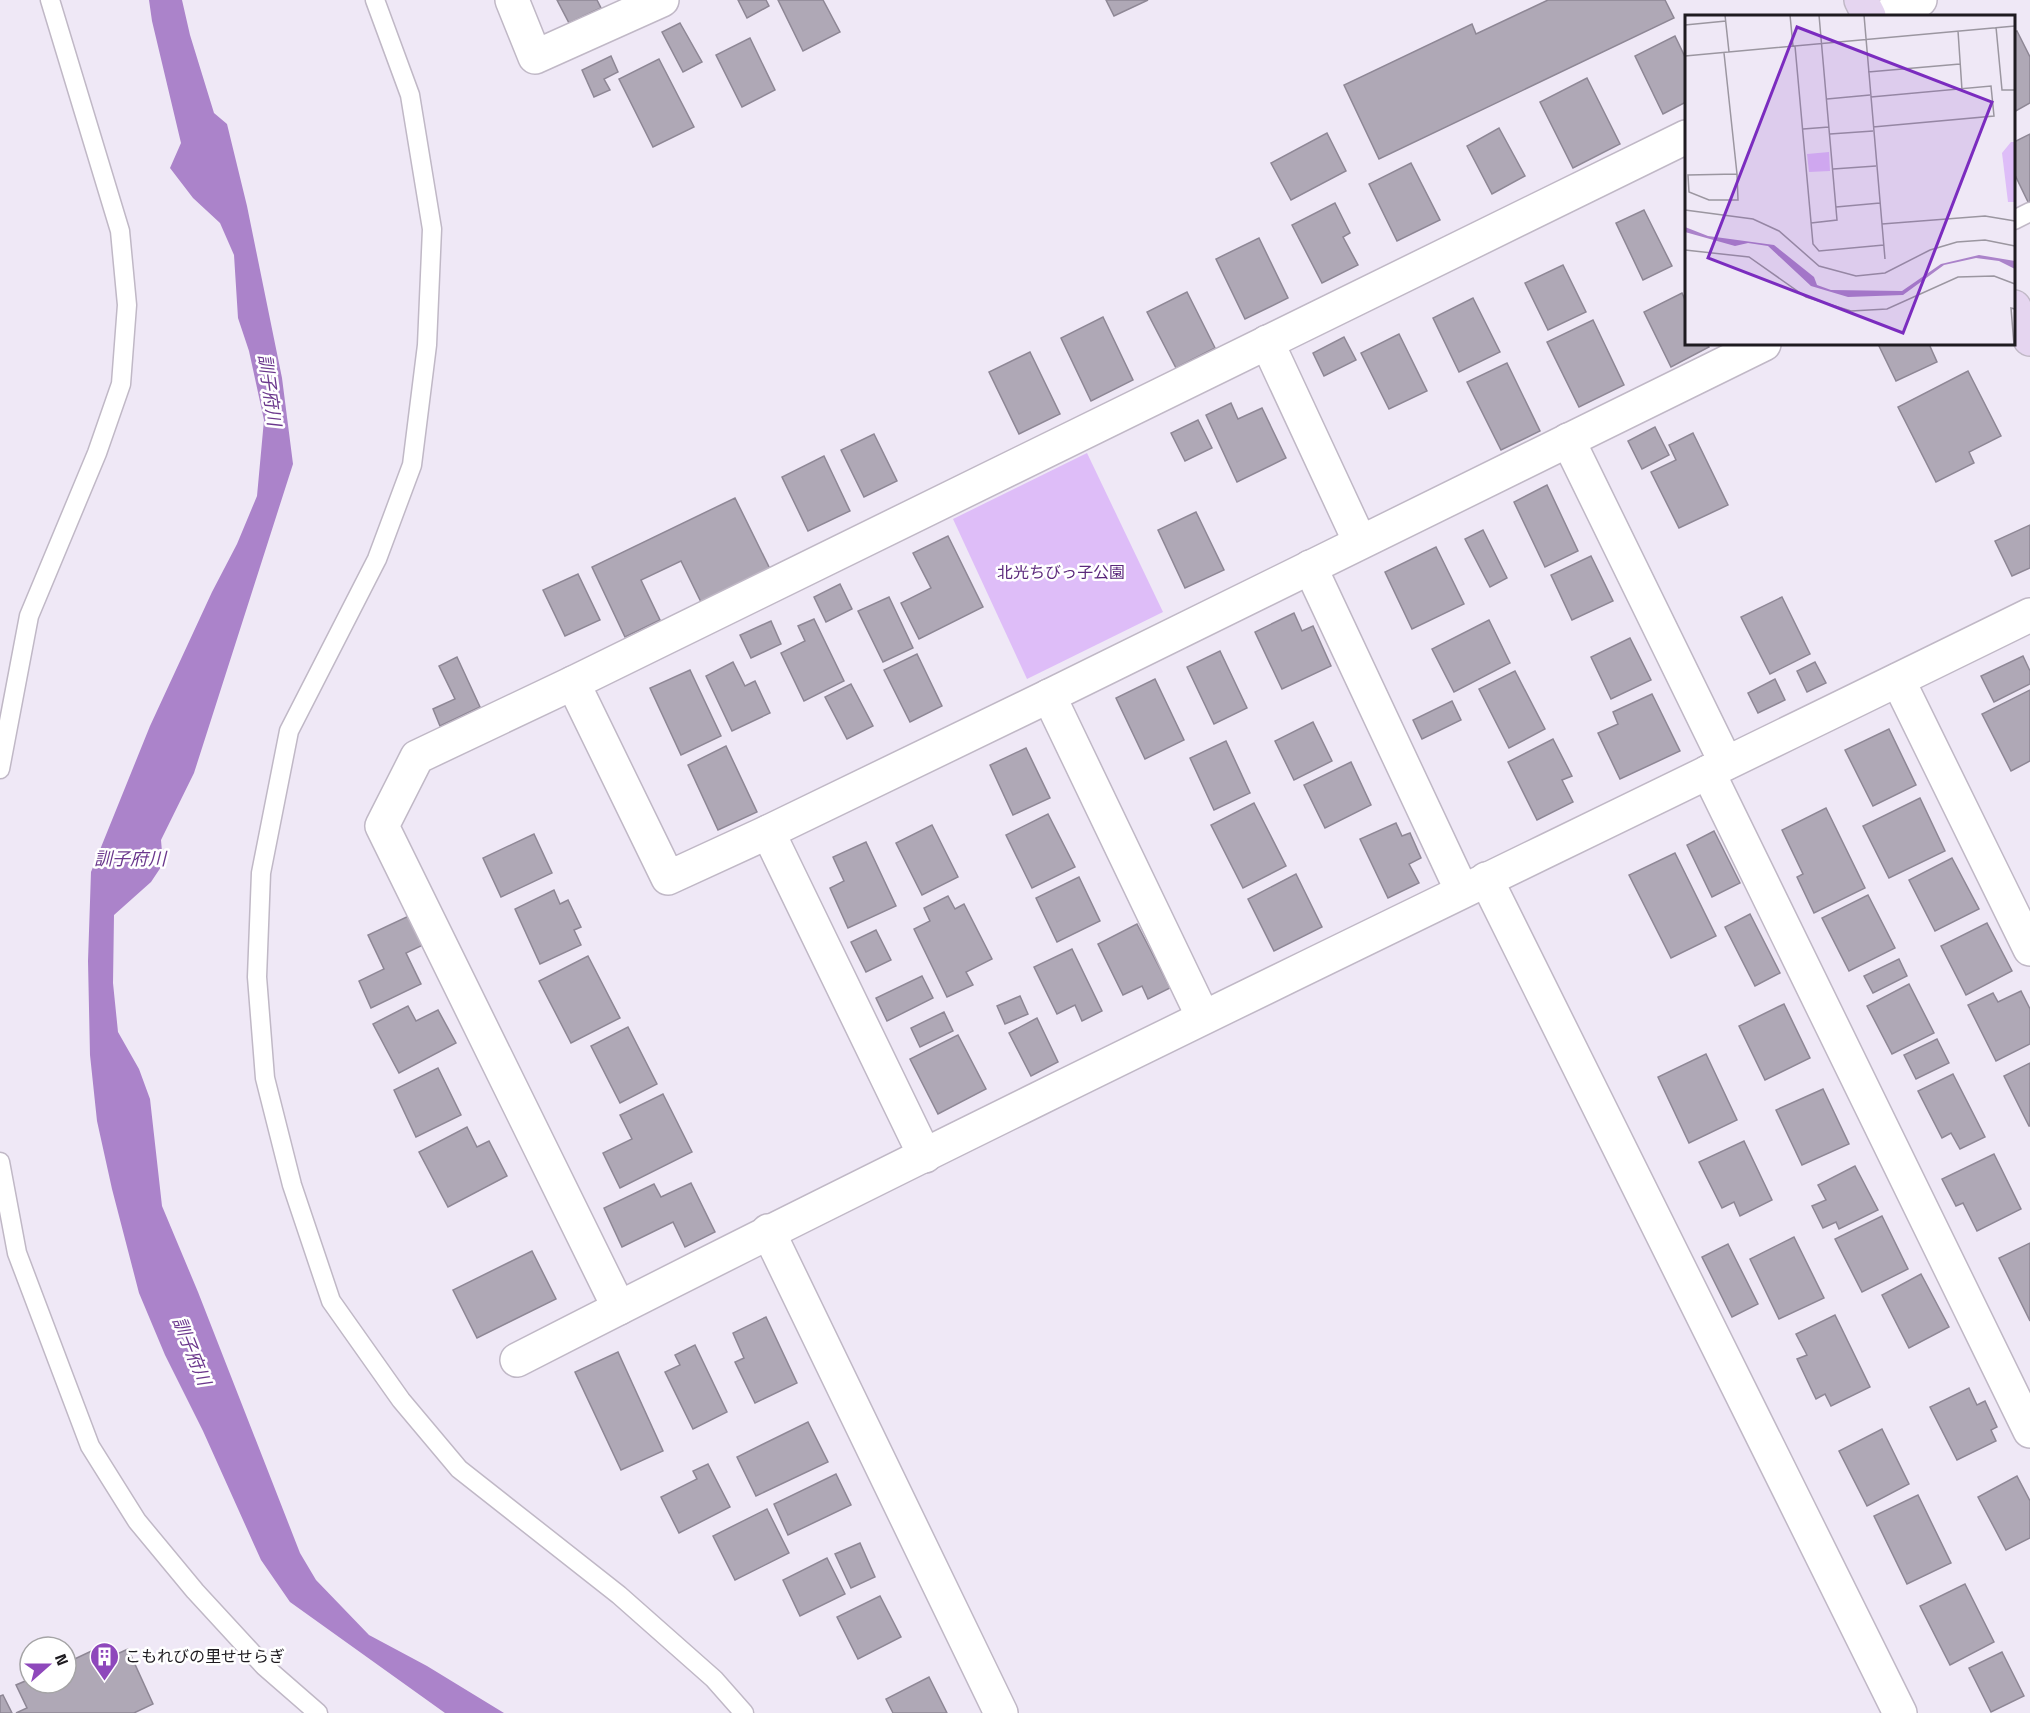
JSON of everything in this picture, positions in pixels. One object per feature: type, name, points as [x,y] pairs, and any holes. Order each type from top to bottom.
[{"type":"street","points":[[512,0],[535,57],[662,0]]},
{"type":"street","points":[[1861,0],[1868,15]]},
{"type":"street","points":[[1888,15],[1920,0]]},
{"type":"street","points":[[619,1308],[382,826],[417,757],[573,683],[1685,137]]},
{"type":"street","points":[[2015,311],[2030,339]]},
{"type":"street","points":[[1267,342],[1360,542]]},
{"type":"street","points":[[573,683],[668,878],[1049,696],[1762,345]]},
{"type":"street","points":[[1568,440],[1717,767],[2030,1431]]},
{"type":"street","points":[[1310,567],[1900,1713]]},
{"type":"street","points":[[517,1360],[768,1231],[2030,615]]},
{"type":"street","points":[[1898,680],[2030,949]]},
{"type":"street","points":[[1049,696],[1203,1017]]},
{"type":"street","points":[[768,832],[925,1156]]},
{"type":"street","points":[[768,1231],[1001,1713]]},
{"type":"lane","points":[[0,769],[29,616],[97,453],[121,384],[127,305],[120,231],[50,0]]},
{"type":"lane","points":[[375,0],[410,95],[432,229],[427,345],[412,465],[377,559],[289,731],[261,873],[257,976],[265,1078],[292,1185],[332,1301],[401,1400],[459,1469],[619,1595],[714,1679],[744,1713]]},
{"type":"lane","points":[[2015,219],[2030,212]]},
{"type":"lane","points":[[0,1162],[17,1253],[90,1446],[137,1521],[195,1591],[264,1666],[318,1713]]},
{"type":"green space","name":"北光ちびっ子公園","points":[[1087,453],[1163,612],[1027,679],[953,519]]},
{"type":"water","name":"訓子府川","points":[[149,0],[182,0],[190,35],[214,113],[227,124],[247,206],[282,378],[293,464],[194,773],[161,840],[163,864],[151,882],[114,915],[113,983],[118,1032],[139,1069],[150,1099],[162,1206],[300,1553],[316,1580],[369,1635],[427,1666],[504,1713],[445,1713],[290,1602],[261,1560],[203,1431],[165,1355],[139,1293],[97,1121],[90,1055],[88,961],[91,872],[150,726],[212,592],[237,544],[257,496],[264,420],[249,351],[238,318],[234,255],[220,223],[193,198],[170,168],[181,143]]},
{"type":"building","points":[[557,0],[597,0],[601,8],[569,23]]},
{"type":"building","points":[[738,0],[766,0],[769,6],[747,18]]},
{"type":"building","points":[[778,0],[823,0],[840,32],[803,51]]},
{"type":"building","points":[[1106,0],[1148,0],[1114,16]]},
{"type":"building","points":[[1548,0],[1665,0],[1674,18],[1379,159],[1344,85],[1472,24],[1476,34]]},
{"type":"building","points":[[680,23],[702,62],[683,72],[662,32]]},
{"type":"building","points":[[2017,31],[2030,57],[2030,103],[2015,111],[2015,32]]},
{"type":"building","points":[[1675,36],[1685,57],[1685,103],[1663,114],[1635,56]]},
{"type":"building","points":[[750,38],[775,90],[742,107],[716,55]]},
{"type":"building","points":[[611,56],[618,72],[604,79],[610,90],[594,97],[582,70]]},
{"type":"building","points":[[659,59],[694,127],[653,147],[619,79]]},
{"type":"building","points":[[1587,78],[1620,144],[1573,168],[1540,102]]},
{"type":"building","points":[[1499,128],[1525,176],[1492,194],[1467,146]]},
{"type":"building","points":[[1327,133],[1346,171],[1291,200],[1271,163]]},
{"type":"building","points":[[2030,134],[2029,204],[2015,175],[2015,142]]},
{"type":"building","points":[[1411,163],[1440,220],[1397,241],[1369,184]]},
{"type":"building","points":[[1335,203],[1350,233],[1343,237],[1358,265],[1322,283],[1292,225]]},
{"type":"building","points":[[1644,210],[1672,266],[1643,280],[1616,223]]},
{"type":"building","points":[[1259,238],[1288,298],[1245,319],[1216,259]]},
{"type":"building","points":[[1563,265],[1586,312],[1548,330],[1525,283]]},
{"type":"building","points":[[1187,292],[1215,348],[1176,368],[1147,312]]},
{"type":"building","points":[[1682,293],[1685,300],[1685,345],[1708,345],[1709,347],[1671,367],[1644,312]]},
{"type":"building","points":[[1473,298],[1500,352],[1459,372],[1433,318]]},
{"type":"building","points":[[1103,317],[1133,380],[1091,401],[1061,338]]},
{"type":"building","points":[[1593,320],[1624,385],[1579,407],[1547,342]]},
{"type":"building","points":[[1399,334],[1427,391],[1389,409],[1361,353]]},
{"type":"building","points":[[1344,337],[1356,360],[1324,376],[1313,353]]},
{"type":"building","points":[[1878,345],[1929,345],[1937,362],[1896,381]]},
{"type":"building","points":[[1030,352],[1060,414],[1019,434],[989,372]]},
{"type":"building","points":[[1507,363],[1540,431],[1501,450],[1467,382]]},
{"type":"building","points":[[1968,371],[2001,436],[1969,452],[1974,463],[1936,482],[1898,407]]},
{"type":"building","points":[[1231,403],[1238,419],[1262,408],[1286,458],[1237,482],[1206,415]]},
{"type":"building","points":[[1198,420],[1212,448],[1185,461],[1171,433]]},
{"type":"building","points":[[1655,427],[1669,455],[1642,469],[1628,441]]},
{"type":"building","points":[[1693,433],[1728,505],[1679,528],[1651,472],[1676,460],[1669,445]]},
{"type":"building","points":[[874,434],[897,481],[864,497],[841,450]]},
{"type":"building","points":[[824,456],[850,511],[808,531],[782,477]]},
{"type":"building","points":[[1547,485],[1578,551],[1545,567],[1514,502]]},
{"type":"building","points":[[735,498],[770,569],[701,602],[681,561],[641,580],[660,620],[625,637],[592,567]]},
{"type":"building","points":[[1196,512],[1224,570],[1185,588],[1158,530]]},
{"type":"building","points":[[2030,525],[2030,568],[2012,576],[1995,541]]},
{"type":"building","points":[[1483,530],[1507,578],[1490,587],[1465,539]]},
{"type":"building","points":[[948,536],[983,607],[919,639],[901,603],[931,588],[913,553]]},
{"type":"building","points":[[1436,547],[1464,604],[1412,629],[1385,572]]},
{"type":"building","points":[[1591,556],[1613,601],[1572,620],[1551,575]]},
{"type":"building","points":[[578,574],[600,620],[565,636],[543,590]]},
{"type":"building","points":[[840,584],[852,609],[826,622],[814,597]]},
{"type":"building","points":[[889,597],[913,648],[883,662],[858,611]]},
{"type":"building","points":[[1782,597],[1810,654],[1770,674],[1741,617]]},
{"type":"building","points":[[1294,613],[1302,631],[1313,626],[1331,666],[1282,689],[1255,632]]},
{"type":"building","points":[[814,619],[844,681],[804,701],[781,653],[805,641],[798,626]]},
{"type":"building","points":[[1489,620],[1510,663],[1454,692],[1432,649]]},
{"type":"building","points":[[771,621],[781,644],[751,658],[740,635]]},
{"type":"building","points":[[1630,638],[1651,680],[1611,699],[1591,657]]},
{"type":"building","points":[[1220,651],[1247,708],[1214,724],[1187,667]]},
{"type":"building","points":[[917,654],[942,706],[910,722],[884,670]]},
{"type":"building","points":[[2023,656],[2030,671],[2030,684],[1994,702],[1981,676]]},
{"type":"building","points":[[457,657],[480,707],[440,726],[433,709],[455,699],[439,666]]},
{"type":"building","points":[[733,662],[745,686],[755,681],[770,713],[732,731],[706,676]]},
{"type":"building","points":[[1815,662],[1826,683],[1807,692],[1797,671]]},
{"type":"building","points":[[690,670],[721,736],[681,755],[650,688]]},
{"type":"building","points":[[1515,671],[1545,729],[1509,748],[1479,689]]},
{"type":"building","points":[[1155,679],[1184,740],[1145,759],[1116,698]]},
{"type":"building","points":[[1775,679],[1785,700],[1758,713],[1748,693]]},
{"type":"building","points":[[851,684],[873,726],[847,739],[825,697]]},
{"type":"building","points":[[2030,690],[2030,761],[2011,771],[1982,714]]},
{"type":"building","points":[[1652,694],[1680,751],[1620,779],[1598,733],[1618,724],[1613,712]]},
{"type":"building","points":[[1452,701],[1461,720],[1422,739],[1413,720]]},
{"type":"building","points":[[1313,722],[1332,761],[1294,780],[1275,741]]},
{"type":"building","points":[[1889,729],[1916,785],[1873,806],[1845,750]]},
{"type":"building","points":[[1553,739],[1572,776],[1562,780],[1573,802],[1537,820],[1508,762]]},
{"type":"building","points":[[1226,741],[1250,793],[1214,810],[1190,758]]},
{"type":"building","points":[[726,746],[757,812],[718,830],[688,765]]},
{"type":"building","points":[[1026,748],[1050,798],[1013,815],[990,765]]},
{"type":"building","points":[[1351,762],[1371,805],[1325,828],[1304,785]]},
{"type":"building","points":[[1920,798],[1945,851],[1889,878],[1863,826]]},
{"type":"building","points":[[1254,803],[1286,866],[1243,888],[1211,825]]},
{"type":"building","points":[[1826,808],[1865,888],[1814,913],[1797,877],[1803,874],[1782,830]]},
{"type":"building","points":[[1048,814],[1075,867],[1032,888],[1006,835]]},
{"type":"building","points":[[1396,823],[1402,836],[1410,833],[1421,858],[1409,864],[1419,883],[1388,898],[1360,839]]},
{"type":"building","points":[[932,825],[958,877],[922,895],[896,843]]},
{"type":"building","points":[[1714,831],[1740,883],[1712,897],[1687,845]]},
{"type":"building","points":[[534,834],[552,873],[501,897],[483,858]]},
{"type":"building","points":[[866,842],[896,906],[848,928],[830,888],[844,881],[833,857]]},
{"type":"building","points":[[1675,853],[1716,936],[1671,958],[1629,875]]},
{"type":"building","points":[[1952,858],[1979,909],[1935,931],[1909,880]]},
{"type":"building","points":[[1296,874],[1322,927],[1274,951],[1248,899]]},
{"type":"building","points":[[1079,877],[1100,921],[1057,942],[1036,898]]},
{"type":"building","points":[[554,890],[560,904],[568,900],[581,927],[574,930],[581,945],[540,964],[515,909]]},
{"type":"building","points":[[1868,895],[1895,948],[1849,971],[1822,918]]},
{"type":"building","points":[[948,896],[955,909],[964,904],[992,959],[966,972],[973,985],[947,997],[914,929],[930,921],[924,908]]},
{"type":"building","points":[[1750,914],[1780,973],[1755,986],[1725,927]]},
{"type":"building","points":[[411,915],[425,944],[406,953],[421,984],[371,1008],[359,981],[384,969],[368,935]]},
{"type":"building","points":[[1987,923],[2012,971],[1966,995],[1941,946]]},
{"type":"building","points":[[1137,924],[1170,988],[1148,999],[1142,986],[1123,995],[1098,944]]},
{"type":"building","points":[[876,930],[891,960],[866,972],[851,942]]},
{"type":"building","points":[[1072,949],[1102,1011],[1082,1021],[1075,1005],[1057,1014],[1034,967]]},
{"type":"building","points":[[588,956],[620,1018],[571,1043],[539,981]]},
{"type":"building","points":[[1899,959],[1907,976],[1873,993],[1864,976]]},
{"type":"building","points":[[922,976],[933,998],[887,1021],[876,998]]},
{"type":"building","points":[[1909,984],[1934,1033],[1892,1054],[1867,1006]]},
{"type":"building","points":[[2021,991],[2030,1009],[2030,1044],[1996,1061],[1968,1005],[1993,993],[1998,1002]]},
{"type":"building","points":[[1020,996],[1028,1014],[1005,1024],[997,1006]]},
{"type":"building","points":[[1784,1004],[1810,1058],[1765,1080],[1739,1026]]},
{"type":"building","points":[[408,1006],[416,1021],[438,1010],[456,1043],[399,1073],[373,1024]]},
{"type":"building","points":[[944,1012],[953,1031],[920,1047],[911,1028]]},
{"type":"building","points":[[1037,1018],[1058,1062],[1031,1076],[1009,1033]]},
{"type":"building","points":[[628,1027],[657,1084],[620,1103],[591,1046]]},
{"type":"building","points":[[958,1035],[986,1089],[938,1114],[910,1059]]},
{"type":"building","points":[[1937,1039],[1949,1063],[1916,1079],[1904,1055]]},
{"type":"building","points":[[1706,1054],[1737,1120],[1689,1143],[1658,1077]]},
{"type":"building","points":[[2030,1063],[2030,1126],[2029,1126],[2004,1076]]},
{"type":"building","points":[[438,1068],[461,1115],[416,1137],[394,1090]]},
{"type":"building","points":[[1953,1074],[1985,1137],[1960,1149],[1951,1133],[1942,1138],[1918,1091]]},
{"type":"building","points":[[1823,1089],[1849,1144],[1802,1165],[1776,1110]]},
{"type":"building","points":[[663,1094],[692,1152],[620,1188],[603,1153],[632,1139],[620,1115]]},
{"type":"building","points":[[467,1127],[477,1147],[489,1141],[507,1176],[448,1207],[419,1152]]},
{"type":"building","points":[[1744,1141],[1772,1200],[1740,1216],[1734,1202],[1722,1208],[1699,1162]]},
{"type":"building","points":[[1994,1154],[2021,1209],[1977,1231],[1963,1203],[1956,1206],[1942,1179]]},
{"type":"building","points":[[1855,1166],[1878,1210],[1839,1229],[1836,1222],[1823,1228],[1812,1206],[1826,1200],[1818,1185]]},
{"type":"building","points":[[691,1183],[715,1232],[685,1247],[673,1222],[622,1247],[604,1208],[654,1184],[661,1197]]},
{"type":"building","points":[[1882,1216],[1908,1269],[1862,1292],[1835,1239]]},
{"type":"building","points":[[1794,1237],[1824,1298],[1779,1319],[1750,1259]]},
{"type":"building","points":[[2030,1243],[2030,1321],[1999,1258]]},
{"type":"building","points":[[1728,1244],[1758,1304],[1732,1317],[1702,1257]]},
{"type":"building","points":[[532,1251],[556,1299],[477,1338],[453,1290]]},
{"type":"building","points":[[1921,1274],[1949,1327],[1909,1348],[1882,1295]]},
{"type":"building","points":[[1835,1315],[1870,1387],[1831,1406],[1825,1394],[1816,1399],[1797,1359],[1807,1355],[1796,1334]]},
{"type":"building","points":[[766,1317],[797,1383],[755,1403],[735,1362],[744,1358],[733,1333]]},
{"type":"building","points":[[695,1345],[727,1412],[693,1429],[665,1372],[680,1365],[675,1355]]},
{"type":"building","points":[[618,1352],[663,1451],[621,1470],[575,1372]]},
{"type":"building","points":[[1969,1388],[1977,1405],[1985,1401],[1997,1427],[1991,1430],[1996,1441],[1957,1460],[1930,1407]]},
{"type":"building","points":[[808,1422],[828,1462],[756,1496],[737,1457]]},
{"type":"building","points":[[1882,1429],[1909,1484],[1867,1506],[1839,1451]]},
{"type":"building","points":[[708,1464],[730,1507],[679,1533],[661,1497],[697,1479],[693,1471]]},
{"type":"building","points":[[836,1474],[851,1505],[788,1535],[774,1504]]},
{"type":"building","points":[[2017,1476],[2030,1501],[2030,1538],[2006,1550],[1978,1497]]},
{"type":"building","points":[[1918,1495],[1951,1563],[1907,1584],[1874,1516]]},
{"type":"building","points":[[767,1509],[789,1553],[735,1580],[713,1536]]},
{"type":"building","points":[[860,1543],[875,1577],[851,1588],[835,1554]]},
{"type":"building","points":[[827,1558],[845,1594],[800,1616],[783,1580]]},
{"type":"building","points":[[1965,1584],[1994,1642],[1950,1665],[1920,1606]]},
{"type":"building","points":[[880,1596],[901,1637],[858,1659],[837,1617]]},
{"type":"building","name":"こもれびの里せせらぎ","points":[[100,1647],[106,1659],[128,1649],[153,1704],[134,1713],[16,1713],[27,1708],[21,1695],[78,1695],[78,1657]]},
{"type":"building","points":[[2002,1652],[2024,1696],[1991,1712],[1969,1668]]},
{"type":"building","points":[[929,1677],[947,1713],[893,1713],[886,1699]]},
{"type":"building","points":[[3,1695],[12,1713],[0,1713],[0,1696]]},
{"type":"place","name":"こもれびの里せせらぎ","points":[[104,1682]]}]
